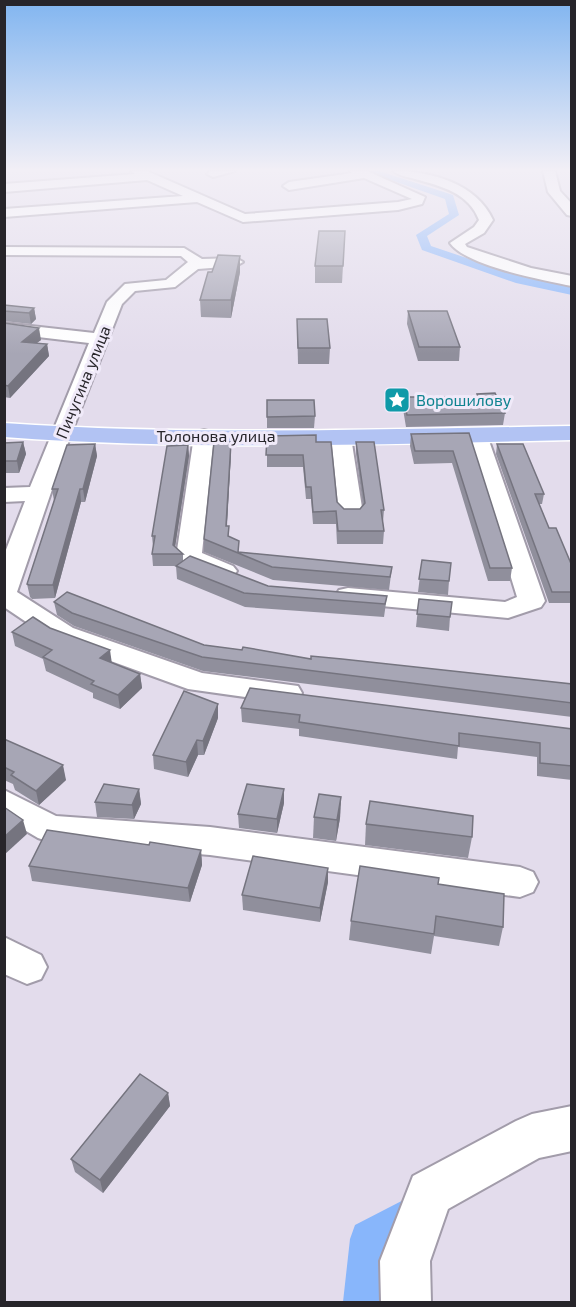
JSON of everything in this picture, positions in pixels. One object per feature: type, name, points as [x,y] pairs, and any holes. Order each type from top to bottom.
[{"type":"main road","name":"Толонова улица","points":[[4,430],[61,434],[340,437],[572,433]]},
{"type":"street","points":[[476,232],[457,243],[462,250],[528,272],[572,281]]},
{"type":"street","points":[[4,251],[184,252],[197,262],[236,262]]},
{"type":"street","name":"Пичугина улица","points":[[4,593],[61,434],[115,302],[131,287],[170,284],[184,268],[197,262]]},
{"type":"street","points":[[4,327],[100,339]]},
{"type":"street","points":[[325,594],[508,610],[532,602],[477,435]]},
{"type":"street","points":[[204,436],[189,557],[248,581]]},
{"type":"street","points":[[340,437],[351,514]]},
{"type":"street","points":[[4,495],[41,494]]},
{"type":"street","points":[[4,593],[63,634],[198,682],[315,697]]},
{"type":"street","points":[[4,802],[50,829],[210,841],[520,882]]},
{"type":"street","points":[[406,1302],[405,1260],[430,1193],[532,1137],[572,1128]]},
{"type":"building","points":[[319,232],[345,232],[343,266],[315,266]]},
{"type":"building","points":[[218,255],[240,256],[231,300],[200,300],[208,272],[212,272]]},
{"type":"building","points":[[4,305],[34,308],[29,313],[4,311]]},
{"type":"building","points":[[408,311],[447,311],[460,347],[419,347]]},
{"type":"building","points":[[297,319],[327,319],[330,348],[298,348]]},
{"type":"building","points":[[4,323],[39,328],[22,342],[47,344],[8,386],[4,385]]},
{"type":"building","points":[[495,393],[505,413],[407,415],[403,397],[478,397],[477,394]]},
{"type":"building","points":[[267,400],[314,400],[315,416],[267,417]]},
{"type":"building","points":[[469,433],[512,568],[490,568],[453,451],[415,451],[411,434]]},
{"type":"building","points":[[316,435],[316,442],[331,442],[337,502],[344,509],[360,509],[365,503],[356,442],[374,442],[384,510],[381,510],[384,531],[338,531],[336,511],[313,512],[311,487],[306,487],[303,455],[266,455],[267,436]]},
{"type":"building","points":[[23,442],[17,461],[4,461],[4,443]]},
{"type":"building","points":[[214,442],[231,442],[226,526],[229,526],[228,536],[239,541],[238,552],[392,567],[390,577],[272,567],[204,539]]},
{"type":"building","points":[[95,444],[53,585],[29,585],[27,584],[58,489],[52,489],[67,445]]},
{"type":"building","points":[[497,444],[523,444],[544,494],[535,494],[549,528],[556,528],[572,566],[572,592],[552,592]]},
{"type":"building","points":[[188,445],[173,545],[183,554],[152,554],[155,536],[152,536],[167,446]]},
{"type":"building","points":[[190,556],[268,586],[387,596],[385,604],[244,593],[176,566]]},
{"type":"building","points":[[422,560],[451,563],[449,581],[419,579]]},
{"type":"building","points":[[67,592],[204,645],[242,650],[243,647],[311,659],[311,656],[572,684],[572,703],[202,657],[72,613],[54,602]]},
{"type":"building","points":[[419,599],[452,602],[450,617],[417,614]]},
{"type":"building","points":[[33,617],[50,628],[110,650],[100,658],[140,674],[118,695],[91,684],[94,681],[43,657],[52,650],[12,632]]},
{"type":"building","points":[[250,688],[572,729],[572,766],[540,763],[540,743],[459,733],[459,746],[299,722],[300,715],[241,708]]},
{"type":"building","points":[[184,691],[218,704],[203,741],[197,740],[186,762],[153,755]]},
{"type":"building","points":[[4,739],[63,765],[36,791],[11,775],[14,772],[4,767]]},
{"type":"building","points":[[104,784],[139,789],[132,805],[95,802]]},
{"type":"building","points":[[247,784],[284,789],[277,819],[238,814]]},
{"type":"building","points":[[319,794],[341,797],[337,820],[314,817]]},
{"type":"building","points":[[370,801],[473,816],[472,837],[366,824]]},
{"type":"building","points":[[4,807],[23,820],[4,837]]},
{"type":"building","points":[[47,830],[201,850],[188,888],[29,866]]},
{"type":"building","points":[[253,856],[328,868],[320,908],[242,895]]},
{"type":"building","points":[[360,866],[439,878],[438,884],[504,894],[503,927],[436,916],[434,934],[351,921]]},
{"type":"building","points":[[140,1074],[168,1093],[100,1180],[71,1159]]},
{"type":"waterway","points":[[426,232],[421,235],[426,248],[520,280],[572,291]]},
{"type":"waterway","points":[[363,1302],[369,1239],[419,1211]]},
{"type":"place","name":"Ворошилову","points":[[397,400]]}]
